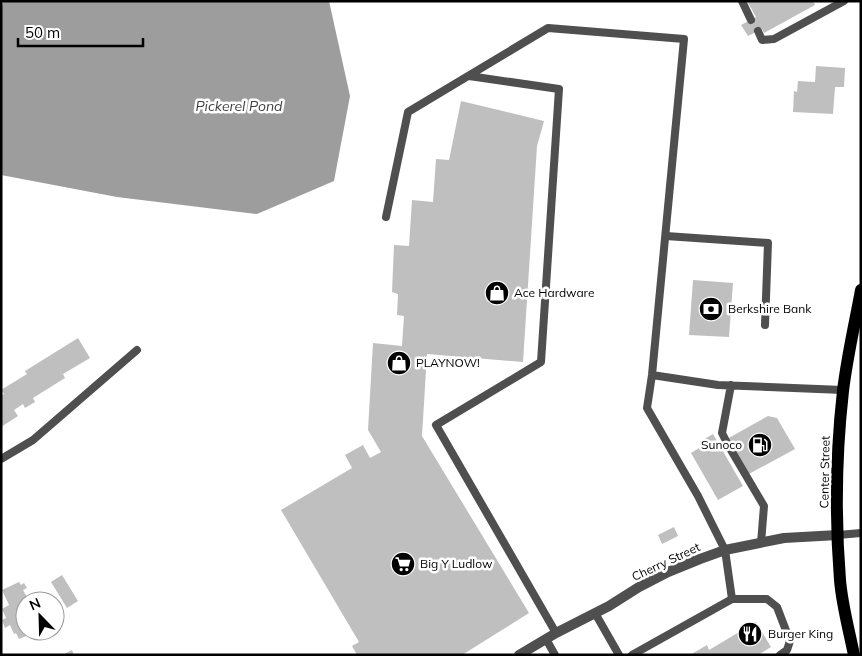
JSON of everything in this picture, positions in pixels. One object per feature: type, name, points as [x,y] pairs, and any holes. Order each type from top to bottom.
[{"type":"main road","name":"Center Street","points":[[854,655],[840,582],[837,463],[843,390],[861,290]]},
{"type":"street","name":"Cherry Street","points":[[519,655],[668,572],[725,550],[784,538],[838,535]]},
{"type":"lane","points":[[742,1],[752,20]]},
{"type":"lane","points":[[758,31],[762,40],[774,39],[844,1]]},
{"type":"lane","points":[[386,217],[408,112],[548,28],[684,40],[652,376],[647,408],[698,496],[725,550],[732,599]]},
{"type":"lane","points":[[469,76],[559,89],[541,362],[436,425],[556,633]]},
{"type":"lane","points":[[666,236],[768,243],[764,324]]},
{"type":"lane","points":[[1,459],[33,440],[137,350]]},
{"type":"lane","points":[[652,376],[718,385],[843,390]]},
{"type":"lane","points":[[731,385],[722,432],[764,506],[762,543]]},
{"type":"lane","points":[[838,535],[861,533]]},
{"type":"lane","points":[[632,655],[732,599],[767,599],[777,607],[790,641],[787,650],[780,655]]},
{"type":"lane","points":[[594,613],[619,655]]},
{"type":"lane","points":[[546,639],[555,655]]},
{"type":"water","name":"Pickerel Pond","points":[[4,1],[329,1],[350,96],[334,181],[257,214],[117,197],[1,175],[1,7]]},
{"type":"building","points":[[747,1],[813,1],[815,5],[764,33],[762,29],[748,36],[741,25],[756,17]]},
{"type":"building","points":[[816,66],[845,68],[844,87],[835,87],[833,114],[793,112],[794,91],[797,92],[798,81],[815,82]]},
{"type":"building","points":[[461,101],[544,121],[537,146],[523,362],[427,354],[422,436],[529,613],[462,655],[357,655],[352,646],[359,642],[281,510],[352,468],[345,455],[363,445],[370,458],[381,452],[368,430],[373,343],[402,346],[404,316],[397,315],[398,294],[392,292],[394,245],[409,246],[412,200],[433,202],[436,159],[449,160]]},
{"type":"building","name":"Berkshire Bank","points":[[693,280],[733,283],[729,337],[689,335]]},
{"type":"building","points":[[78,338],[90,358],[63,374],[65,378],[33,398],[35,402],[25,408],[23,404],[14,410],[18,416],[1,427],[1,395],[4,394],[1,390],[27,374],[25,371]]},
{"type":"building","points":[[768,416],[777,418],[795,449],[747,475],[727,439]]},
{"type":"building","points":[[713,434],[743,486],[718,500],[691,453],[704,445],[701,441]]},
{"type":"building","points":[[674,527],[678,536],[662,544],[658,535]]},
{"type":"building","points":[[62,575],[78,601],[67,608],[65,605],[65,591],[57,591],[51,582]]},
{"type":"building","points":[[19,582],[21,585],[24,583],[27,588],[24,591],[15,591],[14,634],[10,625],[5,628],[2,620],[6,618],[2,609],[9,605],[2,590]]},
{"type":"building","name":"Burger King","points":[[756,622],[771,647],[758,655],[690,655],[707,645],[709,650]]},
{"type":"building","points":[[72,650],[74,655],[62,655]]},
{"type":"place","name":"Ace Hardware","points":[[497,293]]},
{"type":"place","name":"Berkshire Bank","points":[[711,309]]},
{"type":"place","name":"PLAYNOW!","points":[[399,363]]},
{"type":"place","name":"Sunoco","points":[[760,445]]},
{"type":"place","name":"Big Y Ludlow","points":[[403,564]]},
{"type":"place","name":"Burger King","points":[[750,634]]}]
